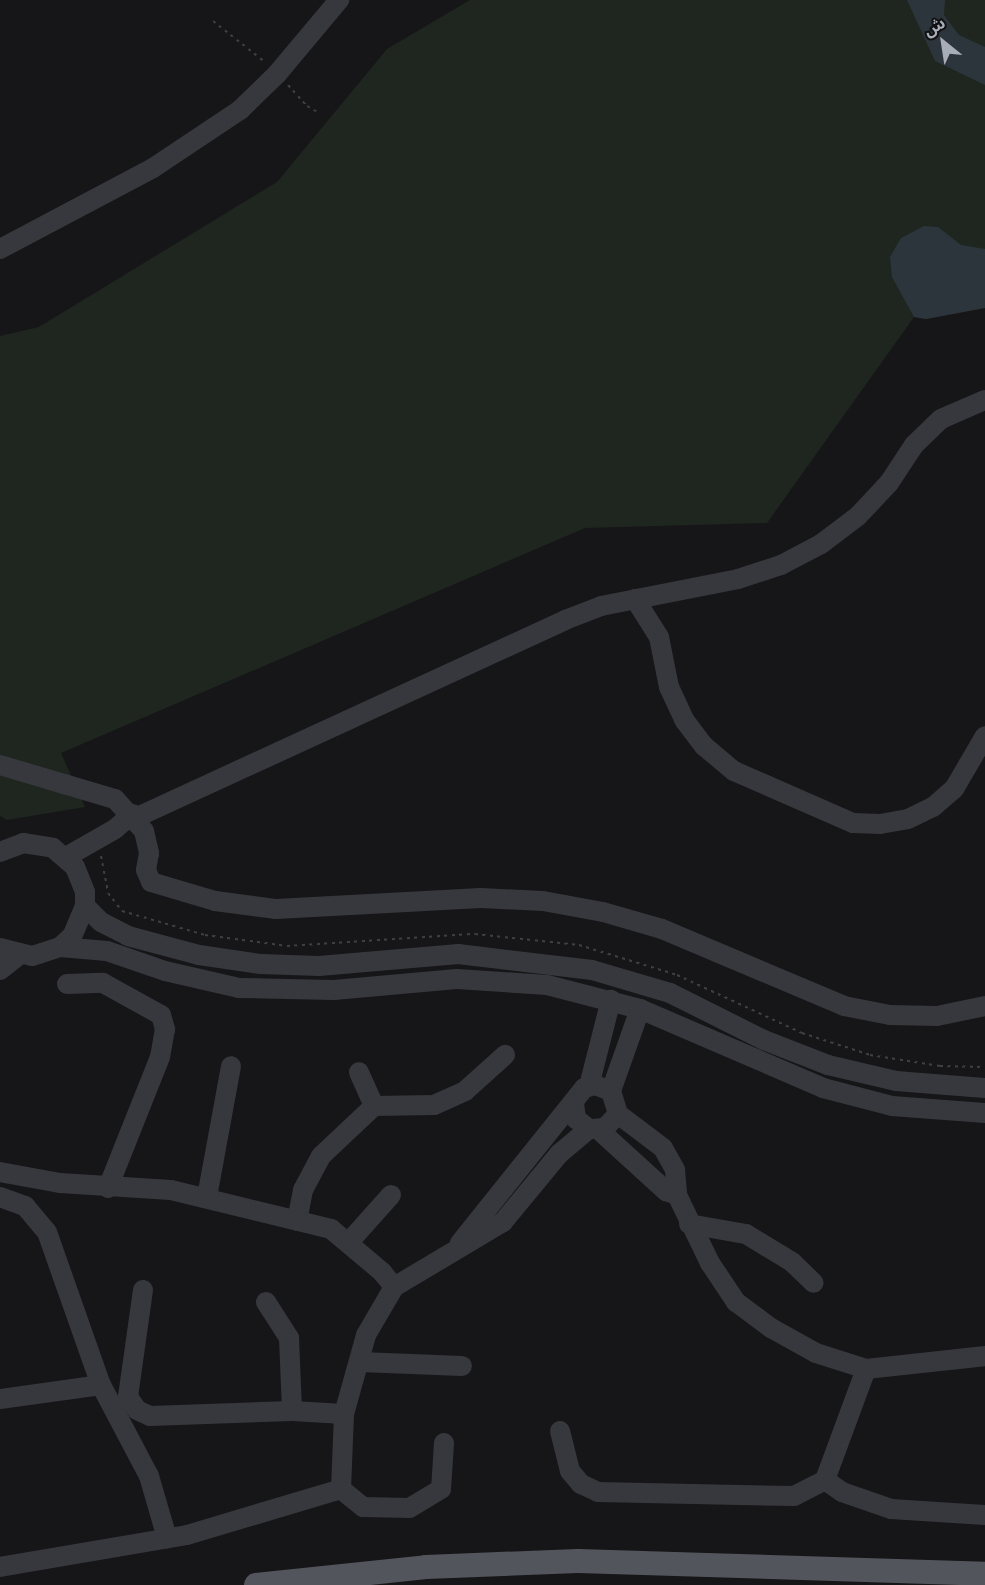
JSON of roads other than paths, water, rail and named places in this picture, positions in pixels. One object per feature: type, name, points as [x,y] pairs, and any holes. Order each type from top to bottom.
[{"type":"main road","points":[[255,1585],[426,1567],[578,1561],[985,1574]]},
{"type":"main road","points":[[371,1585],[578,1574],[922,1585]]},
{"type":"street","points":[[0,249],[153,168],[240,110],[277,74],[339,0]]},
{"type":"street","points":[[71,862],[135,818],[565,620],[636,599],[738,579],[781,565],[821,544],[858,516],[889,483],[914,445],[941,419],[985,400]]},
{"type":"street","points":[[659,637],[670,592]]},
{"type":"street","points":[[636,599],[659,637],[669,687],[685,721],[704,746],[734,771],[853,823],[899,821],[933,807],[954,789],[985,736]]},
{"type":"street","points":[[0,765],[105,794],[135,818],[147,842],[146,870],[151,882],[215,902],[276,909],[481,898],[543,901],[603,912],[662,929],[843,1006],[890,1015],[937,1016],[985,1006]]},
{"type":"street","points":[[0,852],[23,843],[38,844],[71,862],[85,892],[85,906],[81,922],[60,947]]},
{"type":"street","points":[[85,906],[101,922],[128,936],[199,955],[261,964],[318,966],[431,956],[484,955],[563,964],[634,981],[698,1005],[764,1040],[828,1065],[896,1081],[985,1088]]},
{"type":"street","points":[[0,970],[9,952],[40,955],[60,947],[107,951],[165,971],[239,988],[334,990],[457,979],[547,986],[626,1004],[823,1088],[892,1106],[985,1113]]},
{"type":"street","points":[[457,1248],[502,1187],[589,1086],[634,981]]},
{"type":"street","points":[[67,984],[103,983],[161,1015],[165,1029],[160,1056],[108,1188]]},
{"type":"street","points":[[626,1004],[611,1091],[618,1114],[663,1148],[675,1170],[677,1194],[689,1224],[736,1302],[816,1353],[866,1369],[985,1356]]},
{"type":"street","points":[[297,1221],[303,1190],[321,1156],[374,1106],[434,1105],[465,1091],[506,1055]]},
{"type":"street","points":[[207,1197],[231,1066]]},
{"type":"street","points":[[359,1072],[374,1106]]},
{"type":"street","points":[[589,1086],[611,1091]]},
{"type":"street","points":[[574,1102],[576,1119],[594,1130],[666,1191],[677,1194]]},
{"type":"street","points":[[341,1489],[344,1414],[366,1335],[394,1287],[503,1222],[559,1154],[594,1130],[610,1125],[618,1114]]},
{"type":"street","points":[[0,1172],[108,1188],[171,1190],[332,1229],[349,1242],[394,1287]]},
{"type":"street","points":[[349,1242],[391,1196]]},
{"type":"street","points":[[0,1197],[25,1206],[47,1232],[101,1385],[149,1476],[167,1538]]},
{"type":"street","points":[[689,1224],[746,1234],[792,1262],[814,1283]]},
{"type":"street","points":[[142,1290],[128,1397],[137,1410],[150,1416],[292,1411],[344,1414]]},
{"type":"street","points":[[266,1302],[289,1338],[292,1411]]},
{"type":"street","points":[[360,1362],[462,1366]]},
{"type":"street","points":[[560,1431],[570,1471],[581,1484],[598,1492],[794,1496],[825,1480],[866,1369]]},
{"type":"street","points":[[0,1399],[101,1385]]},
{"type":"street","points":[[341,1489],[363,1507],[410,1508],[441,1489],[444,1443]]},
{"type":"street","points":[[825,1480],[842,1492],[891,1509],[985,1515]]},
{"type":"street","points":[[0,1567],[167,1538],[341,1489]]}]
